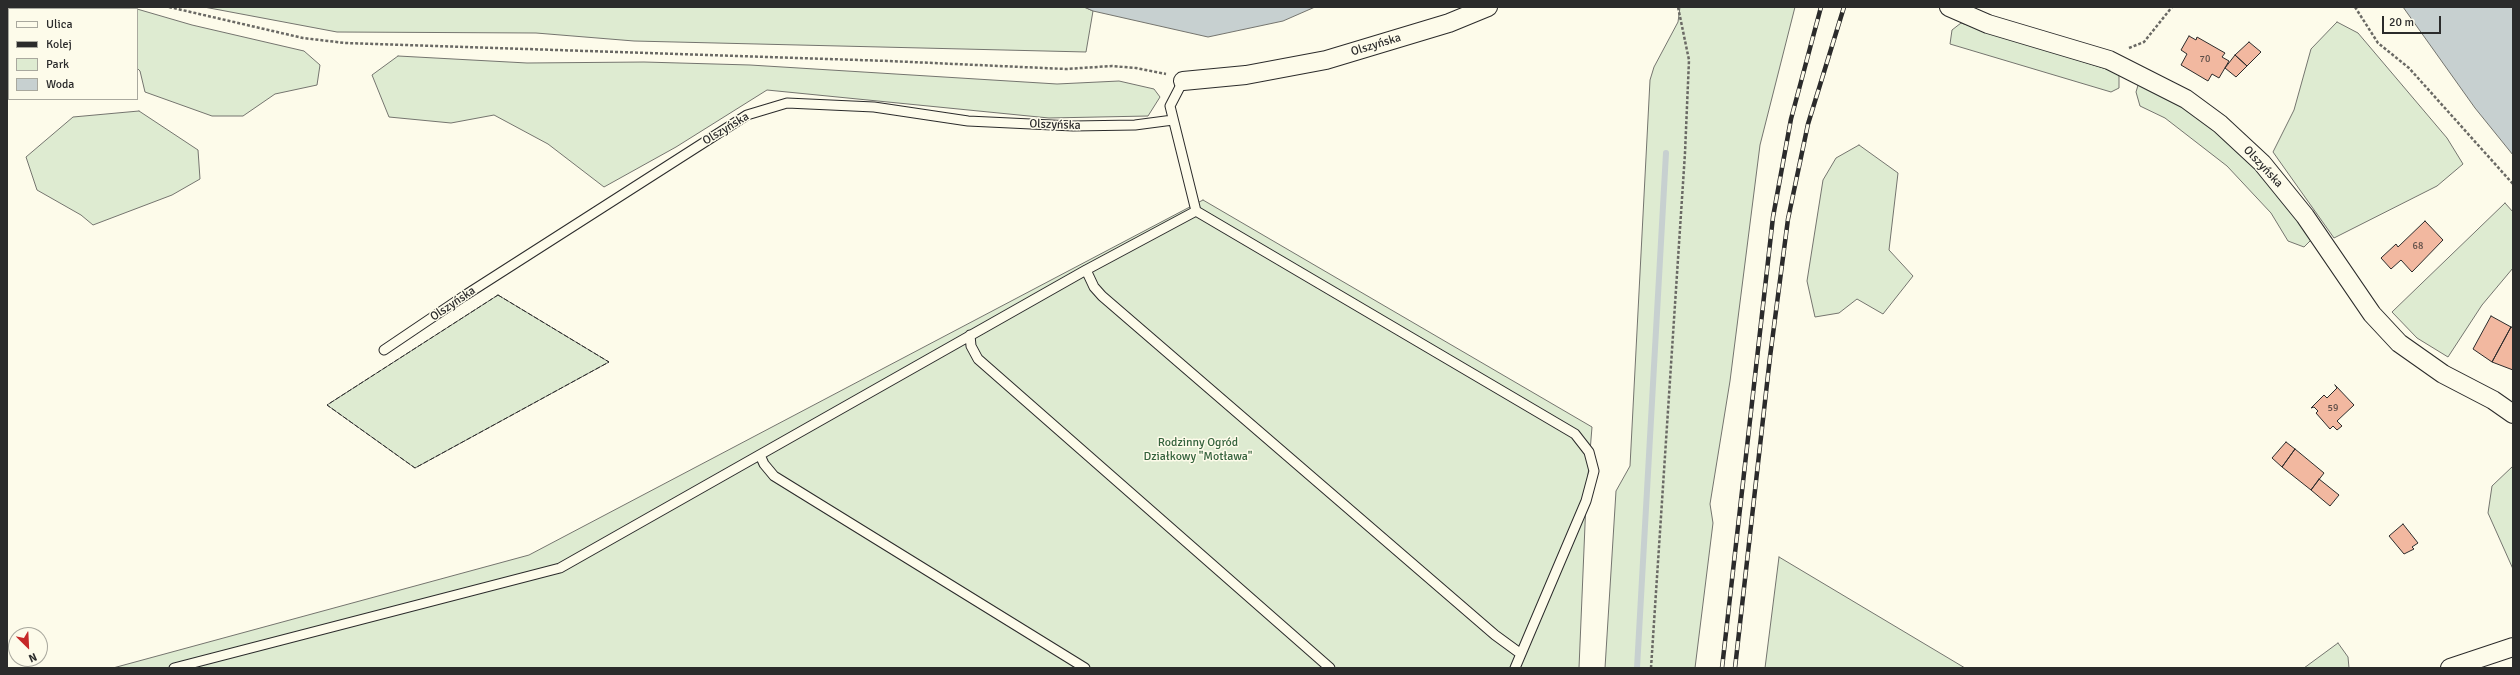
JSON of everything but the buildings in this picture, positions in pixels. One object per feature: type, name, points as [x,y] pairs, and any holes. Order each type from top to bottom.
[{"type":"street","name":"Olszyńska","points":[[1183,81],[1246,75],[1326,60],[1449,23],[1488,7]]},
{"type":"street","name":"Olszyńska","points":[[1949,7],[1996,27],[2109,60],[2186,99],[2220,124],[2262,164],[2305,216],[2372,314],[2399,343],[2443,374],[2493,400],[2513,414]]},
{"type":"street","points":[[2450,668],[2513,647]]},
{"type":"lane","points":[[1183,81],[1170,106],[1195,208],[1575,434],[1590,452],[1594,471],[1586,501],[1515,668]]},
{"type":"lane","name":"Olszyńska","points":[[384,350],[470,292],[747,114],[787,103],[874,107],[968,121],[1073,126],[1135,125],[1173,120]]},
{"type":"lane","points":[[174,668],[560,568],[1195,208]]},
{"type":"lane","points":[[1086,270],[1094,286],[1102,296],[1495,635],[1521,654]]},
{"type":"lane","points":[[970,335],[971,346],[978,359],[1330,668]]},
{"type":"lane","points":[[760,455],[774,476],[1085,668]]},
{"type":"path","points":[[169,7],[303,38],[345,43],[881,61],[1050,69],[1112,66],[1136,68],[1166,74],[1183,81]]},
{"type":"path","points":[[1651,668],[1685,153],[1689,60],[1678,7]]},
{"type":"path","points":[[2122,49],[2136,47],[2144,42],[2172,7]]},
{"type":"path","points":[[2355,7],[2378,43],[2409,68],[2513,184]]},
{"type":"green space","points":[[130,7],[134,8],[26,8]]},
{"type":"green space","points":[[204,7],[1084,7],[1093,11],[1086,52],[634,41],[536,33],[337,32]]},
{"type":"green space","points":[[1680,7],[1795,7],[1760,145],[1730,381],[1710,504],[1713,523],[1695,668],[1605,668],[1616,491],[1630,466],[1650,80],[1654,67],[1678,22]]},
{"type":"green space","points":[[138,9],[192,25],[304,51],[320,65],[317,85],[275,94],[243,116],[212,116],[145,92],[140,71],[138,69]]},
{"type":"green space","points":[[2337,22],[2358,33],[2447,138],[2463,164],[2437,186],[2334,238],[2273,152],[2294,110],[2311,49]]},
{"type":"green space","points":[[1961,23],[2119,73],[2119,88],[2111,92],[1950,44],[1952,30]]},
{"type":"green space","points":[[398,56],[527,63],[644,62],[750,65],[1057,84],[1119,81],[1154,89],[1160,97],[1148,116],[1049,118],[767,90],[676,147],[604,187],[548,144],[494,115],[451,123],[389,117],[372,75]]},
{"type":"green space","points":[[2139,82],[2166,95],[2231,143],[2281,196],[2312,239],[2304,247],[2288,241],[2271,213],[2227,166],[2165,118],[2140,106],[2136,92]]},
{"type":"green space","points":[[139,111],[198,150],[200,179],[172,195],[93,225],[81,215],[37,190],[26,157],[73,117]]},
{"type":"green space","points":[[1859,145],[1898,173],[1889,250],[1913,276],[1883,314],[1857,299],[1839,313],[1815,317],[1807,281],[1823,180],[1836,158]]},
{"type":"green space","name":"Rodzinny Ogród Działkowy \"Motława\"","points":[[1203,200],[1592,427],[1586,501],[1579,668],[113,668],[529,555]]},
{"type":"green space","points":[[2505,203],[2513,212],[2513,268],[2482,305],[2448,357],[2417,338],[2392,312]]},
{"type":"green space","points":[[498,295],[609,362],[415,468],[327,405]]},
{"type":"green space","points":[[2513,466],[2513,569],[2488,513],[2492,486]]},
{"type":"green space","points":[[1779,557],[1965,668],[1765,668]]},
{"type":"green space","points":[[2338,643],[2348,657],[2349,668],[2304,668]]},
{"type":"water","points":[[1084,7],[1315,7],[1283,21],[1208,37],[1093,11]]},
{"type":"water","points":[[2403,7],[2513,7],[2513,155],[2475,108]]},
{"type":"waterway","points":[[1637,668],[1666,153]]},
{"type":"railway","points":[[1722,668],[1773,217],[1791,119],[1821,7]]},
{"type":"railway","points":[[1735,668],[1770,357],[1788,219],[1808,124],[1844,7]]},
{"type":"fence","points":[[498,295],[609,362],[415,468],[327,405],[498,295]]}]
